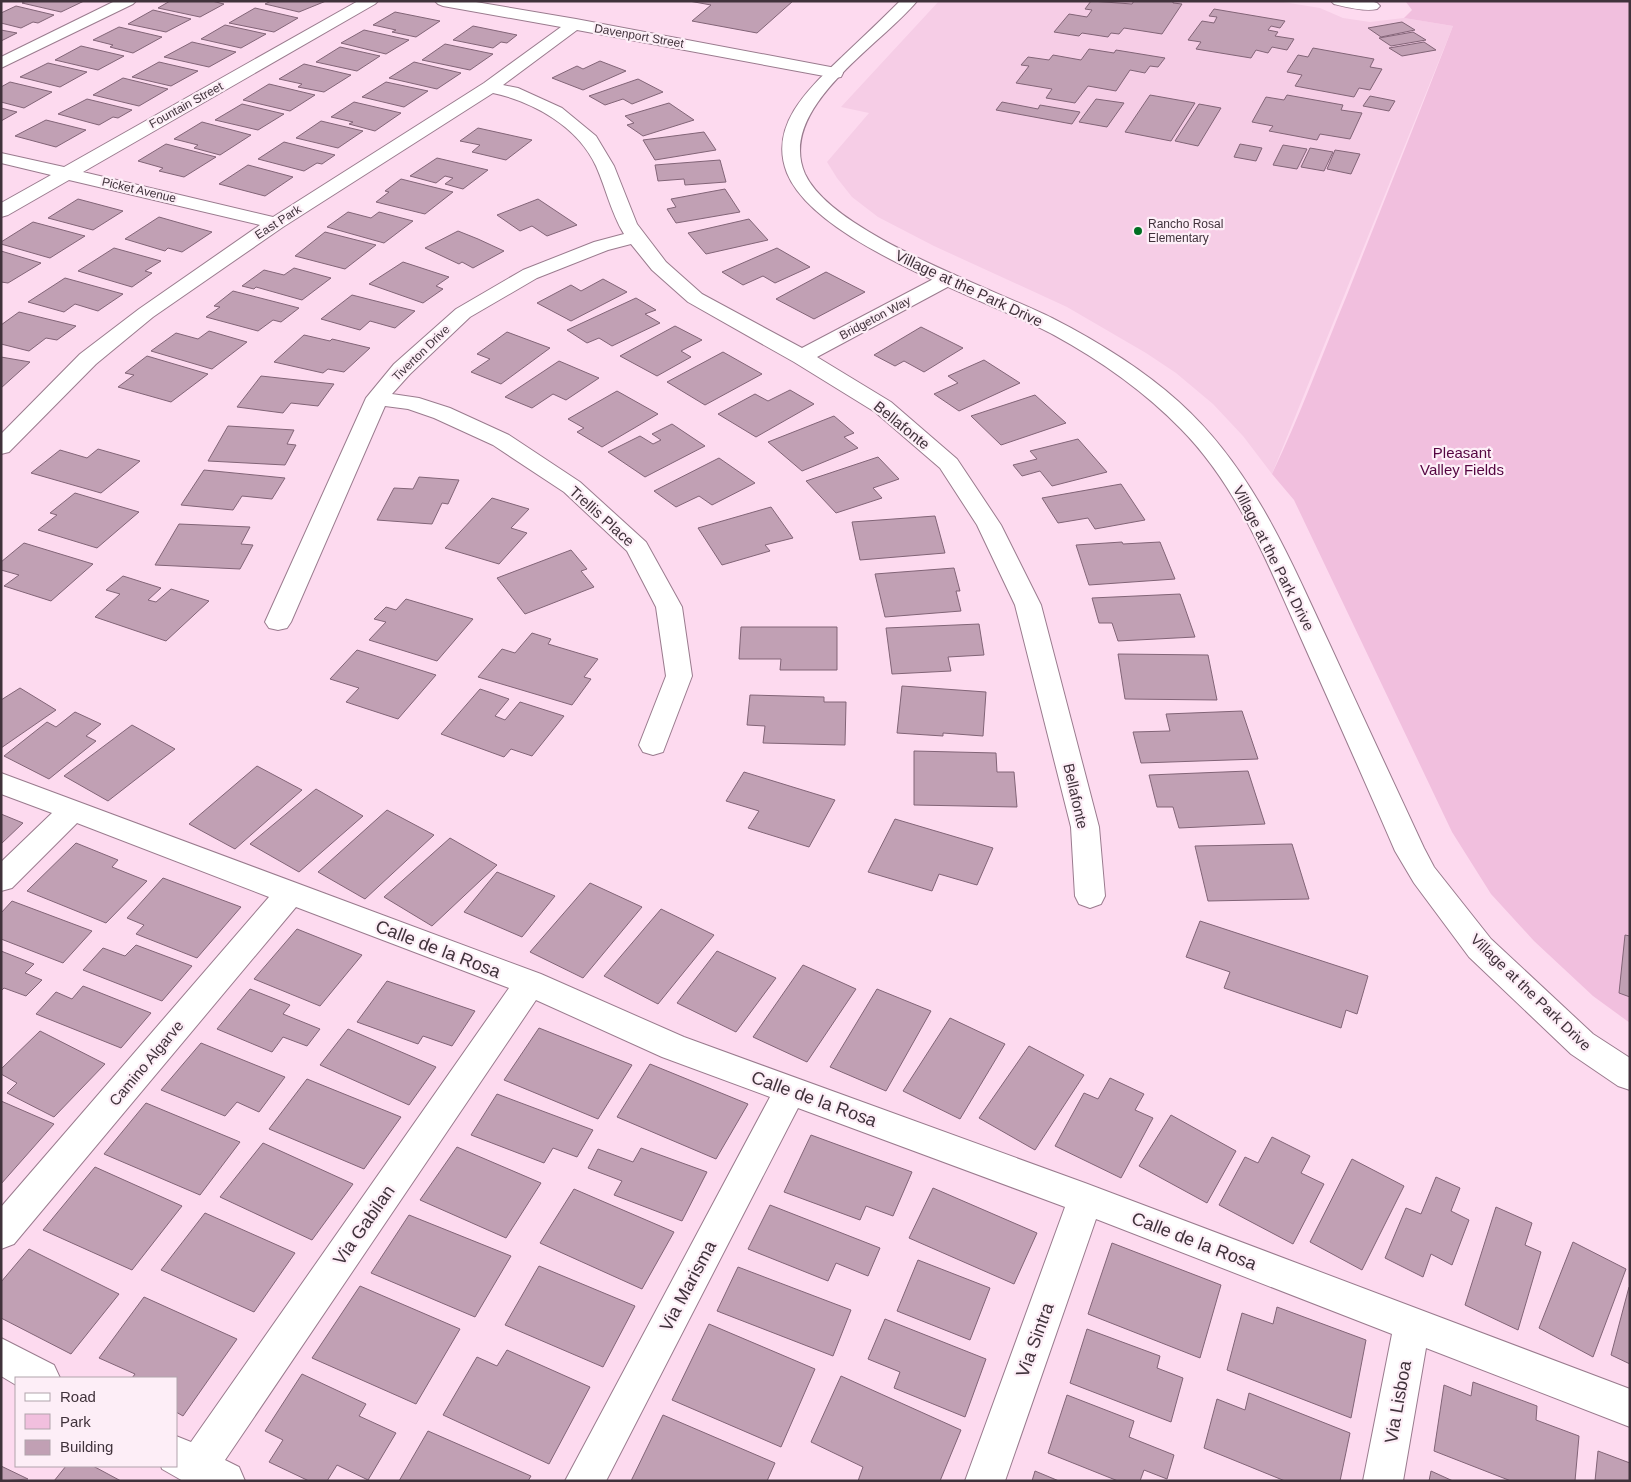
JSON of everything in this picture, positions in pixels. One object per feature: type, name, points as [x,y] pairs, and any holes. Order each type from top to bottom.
[{"type":"street","points":[[1,63],[128,1]]},
{"type":"street","name":"Fountain Street","points":[[1,211],[370,1]]},
{"type":"street","name":"Davenport Street","points":[[443,1],[835,73]]},
{"type":"street","name":"Village at the Park Drive","points":[[909,1],[835,73],[822,83],[802,110],[792,134],[792,160],[804,186],[831,215],[881,247],[1037,318],[1081,342],[1116,364],[1154,393],[1189,424],[1218,456],[1243,491],[1280,563],[1410,851],[1424,875],[1480,948],[1582,1044],[1630,1076]]},
{"type":"street","points":[[1339,1],[1372,6]]},
{"type":"street","name":"East Park","points":[[1,447],[88,359],[146,313],[276,223],[490,87],[576,24]]},
{"type":"street","name":"Bellafonte","points":[[490,87],[512,92],[556,112],[590,140],[606,166],[627,224],[634,237],[659,266],[695,298],[884,407],[949,464],[988,525],[1028,605],[1085,827],[1090,896]]},
{"type":"street","name":"Picket Avenue","points":[[1,158],[276,223]]},
{"type":"street","name":"Tiverton Drive","points":[[278,622],[377,398],[402,369],[463,313],[530,274],[601,246],[634,237]]},
{"type":"street","name":"Bridgeton Way","points":[[802,358],[948,279]]},
{"type":"street","name":"Trellis Place","points":[[377,398],[411,403],[442,413],[501,440],[572,487],[637,547],[669,607],[679,676],[653,745]]},
{"type":"street","name":"Calle de la Rosa","points":[[1,783],[530,983],[673,1047],[1085,1199],[1630,1408]]},
{"type":"street","points":[[1,880],[73,810]]},
{"type":"street","name":"Camino Algarve","points":[[1,1233],[290,893]]},
{"type":"street","name":"Via Gabilan","points":[[199,1468],[530,983]]},
{"type":"street","name":"Via Marisma","points":[[585,1481],[790,1091]]},
{"type":"street","name":"Via Sintra","points":[[985,1481],[1085,1199]]},
{"type":"street","name":"Via Lisboa","points":[[1384,1481],[1412,1324]]},
{"type":"street","points":[[1,1356],[39,1377]]},
{"type":"shaded area","name":"Rancho Rosal Elementary","points":[[939,1],[1277,1],[1320,8],[1343,18],[1370,22],[1404,18],[1453,26],[1272,474],[1243,436],[1213,404],[1176,373],[1146,353],[1067,307],[934,246],[878,217],[852,197],[837,178],[827,162],[869,113],[841,107]]},
{"type":"green space","name":"Pleasant Valley Fields","points":[[1630,1],[1630,1023],[1593,996],[1534,941],[1491,894],[1452,832],[1294,500],[1272,474],[1311,385],[1453,26],[1404,18],[1412,10],[1406,2]]},
{"type":"building","points":[[26,1],[84,1],[61,12],[22,3]]},
{"type":"building","points":[[170,1],[212,1],[224,4],[200,17],[158,8]]},
{"type":"building","points":[[271,1],[326,1],[299,12],[265,4]]},
{"type":"building","points":[[689,1],[793,1],[757,33],[692,21],[711,5]]},
{"type":"building","points":[[1091,1],[1132,4],[1134,1],[1173,1],[1173,3],[1182,4],[1162,34],[1124,28],[1119,34],[1111,33],[1108,37],[1082,33],[1079,36],[1054,32],[1069,14],[1087,17],[1092,10],[1085,9]]},
{"type":"building","points":[[16,6],[54,15],[38,23],[33,22],[21,28],[1,23],[1,13]]},
{"type":"building","points":[[255,8],[298,18],[274,32],[229,23]]},
{"type":"building","points":[[1214,9],[1285,21],[1280,28],[1271,26],[1268,30],[1278,32],[1275,36],[1294,39],[1287,50],[1272,47],[1268,53],[1256,50],[1251,58],[1196,49],[1201,42],[1188,40],[1202,21],[1214,23],[1217,17],[1209,16]]},
{"type":"building","points":[[153,10],[191,19],[166,32],[128,24]]},
{"type":"building","points":[[395,12],[440,21],[416,37],[392,32],[396,30],[373,25]]},
{"type":"building","points":[[1402,22],[1415,30],[1381,37],[1368,28]]},
{"type":"building","points":[[225,25],[266,34],[241,48],[201,39]]},
{"type":"building","points":[[473,26],[517,35],[507,43],[501,42],[493,48],[453,40]]},
{"type":"building","points":[[119,27],[162,37],[133,53],[93,40]]},
{"type":"building","points":[[1,30],[17,33],[1,41]]},
{"type":"building","points":[[364,30],[409,40],[386,54],[341,43]]},
{"type":"building","points":[[1413,32],[1426,40],[1391,46],[1379,38]]},
{"type":"building","points":[[192,42],[236,52],[209,67],[164,57]]},
{"type":"building","points":[[1424,42],[1436,50],[1402,56],[1389,48]]},
{"type":"building","points":[[445,44],[493,54],[470,70],[422,60]]},
{"type":"building","points":[[81,46],[124,56],[98,70],[55,60]]},
{"type":"building","points":[[340,47],[380,56],[357,71],[316,62]]},
{"type":"building","points":[[1313,48],[1374,59],[1370,67],[1382,69],[1370,90],[1359,88],[1354,97],[1295,86],[1302,75],[1287,72],[1298,55],[1308,57]]},
{"type":"building","points":[[1089,49],[1114,53],[1116,50],[1165,58],[1158,67],[1150,66],[1145,73],[1130,70],[1116,91],[1088,86],[1075,103],[1046,98],[1052,89],[1016,83],[1029,66],[1021,65],[1028,57],[1049,60],[1053,55],[1081,60]]},
{"type":"building","points":[[600,61],[626,71],[583,90],[552,78],[577,66],[583,69]]},
{"type":"building","points":[[159,62],[198,71],[171,86],[132,77]]},
{"type":"building","points":[[414,62],[461,73],[437,89],[389,78]]},
{"type":"building","points":[[48,63],[87,72],[60,87],[20,77]]},
{"type":"building","points":[[304,64],[351,75],[324,92],[298,87],[302,84],[279,79]]},
{"type":"building","points":[[123,78],[168,89],[139,106],[93,95]]},
{"type":"building","points":[[638,79],[663,92],[632,104],[623,99],[605,105],[589,96]]},
{"type":"building","points":[[10,82],[52,92],[24,108],[1,102],[1,87]]},
{"type":"building","points":[[386,82],[428,91],[404,107],[362,97]]},
{"type":"building","points":[[269,84],[315,95],[290,111],[243,100]]},
{"type":"building","points":[[1150,95],[1195,103],[1171,141],[1125,132]]},
{"type":"building","points":[[1287,95],[1343,105],[1341,110],[1362,113],[1350,139],[1320,134],[1317,140],[1269,131],[1273,126],[1252,122],[1266,97],[1284,100]]},
{"type":"building","points":[[1370,96],[1395,101],[1389,111],[1363,106]]},
{"type":"building","points":[[87,99],[132,110],[99,125],[58,114]]},
{"type":"building","points":[[1096,99],[1124,103],[1107,127],[1079,122]]},
{"type":"building","points":[[354,102],[401,113],[375,131],[349,124],[353,122],[331,117]]},
{"type":"building","points":[[1002,102],[1038,109],[1040,105],[1080,112],[1072,124],[996,110]]},
{"type":"building","points":[[669,103],[694,120],[643,136],[627,125],[634,123],[625,116]]},
{"type":"building","points":[[242,104],[284,114],[258,130],[215,120]]},
{"type":"building","points":[[1199,104],[1221,108],[1198,146],[1175,141]]},
{"type":"building","points":[[1,108],[17,112],[1,121]]},
{"type":"building","points":[[46,120],[86,130],[56,147],[15,136]]},
{"type":"building","points":[[321,121],[363,131],[338,148],[296,138]]},
{"type":"building","points":[[202,122],[251,135],[220,155],[194,148],[198,145],[174,139]]},
{"type":"building","points":[[478,128],[532,140],[506,160],[472,152],[480,145],[460,141]]},
{"type":"building","points":[[704,132],[716,150],[655,160],[643,140]]},
{"type":"building","points":[[284,142],[335,155],[322,164],[317,163],[304,171],[258,159]]},
{"type":"building","points":[[166,144],[216,157],[184,177],[159,171],[163,168],[138,161]]},
{"type":"building","points":[[1240,144],[1262,148],[1256,161],[1234,157]]},
{"type":"building","points":[[1283,145],[1307,149],[1297,169],[1273,165]]},
{"type":"building","points":[[1310,148],[1333,152],[1324,171],[1301,167]]},
{"type":"building","points":[[1335,150],[1360,154],[1351,174],[1327,169]]},
{"type":"building","points":[[437,158],[488,170],[463,189],[445,184],[453,178],[445,176],[436,183],[410,176]]},
{"type":"building","points":[[720,160],[726,182],[685,185],[684,179],[658,181],[655,165]]},
{"type":"building","points":[[248,165],[293,177],[265,196],[219,184]]},
{"type":"building","points":[[401,179],[453,192],[425,214],[376,202],[389,192],[385,191]]},
{"type":"building","points":[[725,189],[740,212],[676,223],[667,209],[676,207],[671,199]]},
{"type":"building","points":[[78,199],[123,211],[93,230],[48,218]]},
{"type":"building","points":[[538,199],[577,225],[547,236],[532,226],[520,231],[497,215]]},
{"type":"building","points":[[348,212],[371,218],[379,212],[413,221],[384,243],[327,227]]},
{"type":"building","points":[[159,217],[212,232],[182,252],[168,248],[165,251],[125,239]]},
{"type":"building","points":[[749,219],[768,240],[706,254],[688,233]]},
{"type":"building","points":[[33,222],[85,236],[50,258],[1,244],[1,242]]},
{"type":"building","points":[[458,231],[504,251],[473,268],[462,262],[459,264],[425,248]]},
{"type":"building","points":[[325,232],[376,245],[345,269],[295,256]]},
{"type":"building","points":[[114,248],[161,261],[145,271],[152,273],[132,287],[78,271]]},
{"type":"building","points":[[777,248],[810,267],[775,283],[763,276],[743,285],[722,272]]},
{"type":"building","points":[[1,251],[41,263],[8,283],[1,282]]},
{"type":"building","points":[[403,262],[449,277],[436,286],[443,289],[423,303],[369,284]]},
{"type":"building","points":[[294,268],[331,278],[302,300],[256,287],[254,289],[242,286],[264,270],[284,275]]},
{"type":"building","points":[[826,272],[865,292],[814,319],[776,299]]},
{"type":"building","points":[[65,278],[123,294],[98,311],[75,304],[64,312],[28,302]]},
{"type":"building","points":[[603,279],[627,292],[571,321],[537,303],[571,285],[581,291]]},
{"type":"building","points":[[233,291],[299,308],[281,322],[273,320],[258,331],[206,317],[220,307],[214,306]]},
{"type":"building","points":[[352,295],[415,311],[395,328],[370,321],[360,330],[321,319]]},
{"type":"building","points":[[636,298],[656,310],[645,314],[660,323],[612,346],[599,338],[587,343],[567,330]]},
{"type":"building","points":[[19,312],[76,326],[57,340],[46,338],[29,351],[1,344],[1,325]]},
{"type":"building","points":[[675,326],[702,340],[681,351],[691,357],[657,376],[620,356]]},
{"type":"building","points":[[921,327],[963,348],[924,372],[904,361],[895,366],[874,355]]},
{"type":"building","points":[[209,331],[247,342],[212,369],[151,351],[176,333],[198,339]]},
{"type":"building","points":[[507,332],[550,348],[501,384],[471,372],[490,359],[477,354]]},
{"type":"building","points":[[304,335],[370,348],[344,372],[328,369],[323,373],[274,362]]},
{"type":"building","points":[[723,352],[762,374],[705,405],[667,382]]},
{"type":"building","points":[[147,356],[208,374],[171,402],[118,387],[134,375],[125,373]]},
{"type":"building","points":[[1,357],[30,362],[1,388]]},
{"type":"building","points":[[984,360],[1020,383],[959,411],[934,394],[958,383],[948,376]]},
{"type":"building","points":[[559,361],[599,378],[566,400],[553,394],[532,408],[505,397]]},
{"type":"building","points":[[261,376],[334,384],[318,406],[291,403],[283,413],[237,407]]},
{"type":"building","points":[[790,390],[814,404],[756,437],[718,414],[755,394],[768,401]]},
{"type":"building","points":[[617,391],[658,414],[602,447],[577,432],[584,428],[568,419]]},
{"type":"building","points":[[1035,395],[1066,423],[1001,445],[971,416]]},
{"type":"building","points":[[834,416],[854,433],[844,437],[858,448],[802,471],[768,442]]},
{"type":"building","points":[[672,424],[705,446],[645,477],[608,452],[640,436],[653,444],[661,440],[652,434]]},
{"type":"building","points":[[228,426],[294,430],[287,444],[296,445],[285,465],[208,461]]},
{"type":"building","points":[[1078,439],[1107,472],[1052,486],[1040,471],[1022,476],[1013,465],[1037,459],[1030,451]]},
{"type":"building","points":[[98,449],[140,461],[101,493],[31,473],[60,450],[87,458]]},
{"type":"building","points":[[878,457],[899,479],[873,488],[882,498],[836,513],[806,481]]},
{"type":"building","points":[[719,458],[755,483],[712,505],[699,496],[676,507],[654,491]]},
{"type":"building","points":[[204,470],[285,478],[272,499],[242,496],[233,510],[181,505]]},
{"type":"building","points":[[419,477],[459,480],[448,504],[442,503],[432,524],[377,520],[394,488],[413,489]]},
{"type":"building","points":[[1121,484],[1145,520],[1095,529],[1088,518],[1058,523],[1042,498]]},
{"type":"building","points":[[75,493],[139,512],[97,548],[38,530],[57,515],[50,513]]},
{"type":"building","points":[[492,498],[529,509],[511,528],[527,533],[499,564],[445,548]]},
{"type":"building","points":[[771,507],[793,538],[765,545],[770,551],[722,565],[698,528]]},
{"type":"building","points":[[935,516],[945,553],[860,560],[852,522]]},
{"type":"building","points":[[179,524],[250,527],[241,544],[253,545],[240,569],[155,565]]},
{"type":"building","points":[[1122,542],[1123,544],[1160,542],[1175,579],[1089,585],[1076,545]]},
{"type":"building","points":[[24,543],[93,564],[51,601],[4,586],[19,575],[1,570],[1,562]]},
{"type":"building","points":[[571,550],[587,569],[581,571],[594,587],[525,614],[497,578]]},
{"type":"building","points":[[954,568],[960,591],[956,591],[961,611],[885,617],[875,574]]},
{"type":"building","points":[[123,576],[161,588],[148,600],[156,602],[171,589],[209,601],[166,641],[95,617],[120,594],[106,590]]},
{"type":"building","points":[[1180,594],[1195,637],[1118,641],[1112,623],[1099,623],[1092,598]]},
{"type":"building","points":[[406,599],[473,619],[437,661],[369,640],[386,622],[374,619],[386,607],[396,610]]},
{"type":"building","points":[[979,624],[984,655],[948,657],[951,671],[892,674],[886,628]]},
{"type":"building","points":[[741,627],[837,627],[837,670],[780,670],[781,659],[739,659]]},
{"type":"building","points":[[532,633],[551,639],[548,644],[598,659],[584,677],[591,679],[572,705],[478,677],[502,649],[515,653]]},
{"type":"building","points":[[357,650],[436,675],[398,719],[346,702],[359,688],[330,679]]},
{"type":"building","points":[[1118,654],[1208,655],[1217,700],[1125,699]]},
{"type":"building","points":[[902,686],[986,692],[983,736],[943,733],[943,736],[897,733]]},
{"type":"building","points":[[20,688],[56,710],[1,748],[1,700]]},
{"type":"building","points":[[480,689],[509,699],[495,716],[505,720],[520,702],[564,716],[532,756],[511,749],[504,757],[441,734]]},
{"type":"building","points":[[750,695],[824,697],[824,702],[846,702],[845,745],[763,743],[765,726],[747,725]]},
{"type":"building","points":[[1242,711],[1258,759],[1141,763],[1133,732],[1170,731],[1166,714]]},
{"type":"building","points":[[75,712],[101,724],[86,736],[96,741],[49,779],[4,756],[47,722],[56,727]]},
{"type":"building","points":[[132,725],[175,749],[108,801],[64,776]]},
{"type":"building","points":[[914,751],[996,753],[997,772],[1014,772],[1017,807],[914,805]]},
{"type":"building","points":[[257,766],[302,790],[235,849],[189,824]]},
{"type":"building","points":[[1248,771],[1265,824],[1179,828],[1173,807],[1157,807],[1149,775]]},
{"type":"building","points":[[744,772],[835,800],[809,847],[748,828],[759,811],[726,801]]},
{"type":"building","points":[[316,789],[363,816],[299,872],[250,844]]},
{"type":"building","points":[[387,810],[434,835],[365,899],[318,872]]},
{"type":"building","points":[[1,814],[23,823],[1,844]]},
{"type":"building","points":[[895,819],[993,848],[977,885],[939,874],[932,891],[868,872]]},
{"type":"building","points":[[450,838],[497,865],[432,926],[384,897]]},
{"type":"building","points":[[76,843],[118,860],[112,867],[147,881],[106,923],[27,891]]},
{"type":"building","points":[[1292,844],[1309,899],[1208,901],[1195,846]]},
{"type":"building","points":[[497,872],[555,896],[522,937],[464,912]]},
{"type":"building","points":[[163,878],[241,907],[197,958],[136,934],[144,925],[127,918]]},
{"type":"building","points":[[590,883],[642,907],[583,978],[530,952]]},
{"type":"building","points":[[12,901],[92,931],[63,963],[1,939],[1,913]]},
{"type":"building","points":[[661,909],[714,935],[658,1004],[604,976]]},
{"type":"building","points":[[1200,921],[1368,976],[1357,1014],[1346,1010],[1341,1028],[1224,988],[1230,972],[1186,957]]},
{"type":"building","points":[[297,929],[362,955],[320,1006],[254,979]]},
{"type":"building","points":[[1625,935],[1630,936],[1630,997],[1619,993]]},
{"type":"building","points":[[136,945],[192,966],[162,1001],[83,970],[103,948],[125,956]]},
{"type":"building","points":[[1,951],[34,964],[25,973],[42,980],[26,996],[4,988],[1,991]]},
{"type":"building","points":[[717,951],[776,978],[736,1032],[677,1003]]},
{"type":"building","points":[[803,965],[856,989],[807,1062],[753,1037]]},
{"type":"building","points":[[387,981],[475,1011],[452,1046],[423,1036],[418,1044],[357,1022]]},
{"type":"building","points":[[83,986],[151,1013],[121,1048],[36,1014],[56,992],[72,999]]},
{"type":"building","points":[[250,989],[290,1005],[283,1014],[320,1029],[307,1046],[283,1037],[272,1052],[217,1029]]},
{"type":"building","points":[[877,989],[931,1011],[886,1091],[830,1067]]},
{"type":"building","points":[[950,1018],[1005,1044],[960,1119],[903,1091]]},
{"type":"building","points":[[539,1028],[632,1065],[598,1119],[504,1080]]},
{"type":"building","points":[[348,1029],[436,1067],[409,1105],[320,1065]]},
{"type":"building","points":[[40,1031],[105,1064],[54,1117],[7,1093],[17,1083],[1,1074],[1,1069]]},
{"type":"building","points":[[201,1043],[285,1077],[259,1112],[237,1102],[225,1116],[161,1090]]},
{"type":"building","points":[[1029,1046],[1084,1075],[1035,1150],[979,1118]]},
{"type":"building","points":[[650,1064],[748,1104],[716,1159],[617,1117]]},
{"type":"building","points":[[1110,1078],[1144,1094],[1135,1110],[1153,1118],[1121,1178],[1055,1146],[1084,1093],[1098,1099]]},
{"type":"building","points":[[307,1079],[401,1117],[364,1169],[269,1129]]},
{"type":"building","points":[[497,1094],[593,1130],[577,1157],[553,1148],[544,1163],[471,1135]]},
{"type":"building","points":[[1,1101],[54,1124],[1,1184]]},
{"type":"building","points":[[146,1103],[240,1142],[200,1195],[104,1154]]},
{"type":"building","points":[[1171,1115],[1236,1151],[1207,1203],[1139,1166]]},
{"type":"building","points":[[811,1135],[912,1172],[893,1216],[866,1206],[860,1220],[784,1192]]},
{"type":"building","points":[[1272,1137],[1310,1156],[1301,1173],[1324,1184],[1293,1244],[1219,1205],[1245,1157],[1258,1163]]},
{"type":"building","points":[[263,1143],[353,1184],[312,1240],[220,1197]]},
{"type":"building","points":[[457,1147],[541,1183],[506,1238],[420,1200]]},
{"type":"building","points":[[641,1148],[707,1172],[682,1221],[614,1195],[622,1181],[588,1168],[598,1149],[633,1162]]},
{"type":"building","points":[[1352,1159],[1404,1186],[1362,1270],[1310,1242]]},
{"type":"building","points":[[95,1167],[182,1206],[132,1270],[43,1230]]},
{"type":"building","points":[[1436,1177],[1460,1188],[1451,1211],[1469,1220],[1452,1265],[1431,1254],[1423,1277],[1385,1258],[1406,1208],[1421,1214]]},
{"type":"building","points":[[933,1188],[1037,1233],[1014,1284],[909,1238]]},
{"type":"building","points":[[574,1189],[674,1232],[642,1289],[540,1243]]},
{"type":"building","points":[[770,1205],[880,1248],[868,1276],[836,1263],[828,1281],[748,1249]]},
{"type":"building","points":[[1496,1207],[1532,1223],[1525,1245],[1541,1252],[1518,1330],[1465,1305]]},
{"type":"building","points":[[205,1213],[295,1253],[254,1312],[161,1270]]},
{"type":"building","points":[[409,1215],[511,1256],[475,1317],[371,1273]]},
{"type":"building","points":[[1573,1242],[1626,1269],[1593,1357],[1539,1328]]},
{"type":"building","points":[[1112,1243],[1221,1285],[1200,1358],[1088,1314]]},
{"type":"building","points":[[29,1249],[119,1294],[71,1354],[1,1318],[1,1282]]},
{"type":"building","points":[[918,1260],[990,1288],[970,1340],[897,1311]]},
{"type":"building","points":[[539,1266],[635,1306],[603,1367],[505,1325]]},
{"type":"building","points":[[738,1267],[851,1310],[833,1356],[717,1311]]},
{"type":"building","points":[[360,1286],[460,1329],[416,1404],[312,1358]]},
{"type":"building","points":[[1630,1287],[1630,1364],[1611,1355]]},
{"type":"building","points":[[144,1297],[237,1339],[183,1416],[178,1413],[178,1377],[133,1377],[135,1374],[99,1358]]},
{"type":"building","points":[[1277,1307],[1366,1340],[1351,1418],[1227,1370],[1242,1313],[1273,1324]]},
{"type":"building","points":[[885,1319],[986,1359],[965,1417],[894,1388],[900,1372],[868,1359]]},
{"type":"building","points":[[709,1324],[815,1369],[781,1447],[672,1400]]},
{"type":"building","points":[[1087,1329],[1160,1356],[1157,1368],[1183,1378],[1171,1422],[1070,1383]]},
{"type":"building","points":[[507,1350],[590,1387],[549,1464],[443,1415],[477,1357],[497,1366]]},
{"type":"building","points":[[302,1374],[366,1404],[359,1416],[396,1433],[368,1480],[337,1465],[327,1481],[309,1481],[269,1462],[283,1440],[265,1431]]},
{"type":"building","points":[[841,1376],[961,1430],[940,1481],[858,1481],[863,1467],[811,1442]]},
{"type":"building","points":[[1473,1382],[1537,1406],[1536,1420],[1579,1436],[1575,1481],[1511,1481],[1434,1451],[1444,1385],[1471,1396]]},
{"type":"building","points":[[1249,1393],[1350,1433],[1340,1481],[1285,1481],[1204,1448],[1217,1399],[1245,1410]]},
{"type":"building","points":[[1067,1395],[1134,1421],[1129,1437],[1174,1455],[1167,1479],[1144,1470],[1140,1481],[1118,1481],[1048,1453]]},
{"type":"building","points":[[663,1415],[775,1463],[767,1481],[631,1481]]},
{"type":"building","points":[[428,1431],[531,1476],[528,1481],[399,1481]]},
{"type":"building","points":[[1598,1451],[1630,1463],[1630,1481],[1595,1481]]},
{"type":"building","points":[[1,1466],[28,1479],[1,1481]]},
{"type":"building","points":[[65,1467],[95,1467],[121,1481],[54,1481]]},
{"type":"building","points":[[1035,1471],[1059,1481],[1032,1481]]},
{"type":"building","points":[[1431,1471],[1453,1481],[1429,1481]]},
{"type":"place","name":"Rancho Rosal Elementary","points":[[1138,231]]}]
